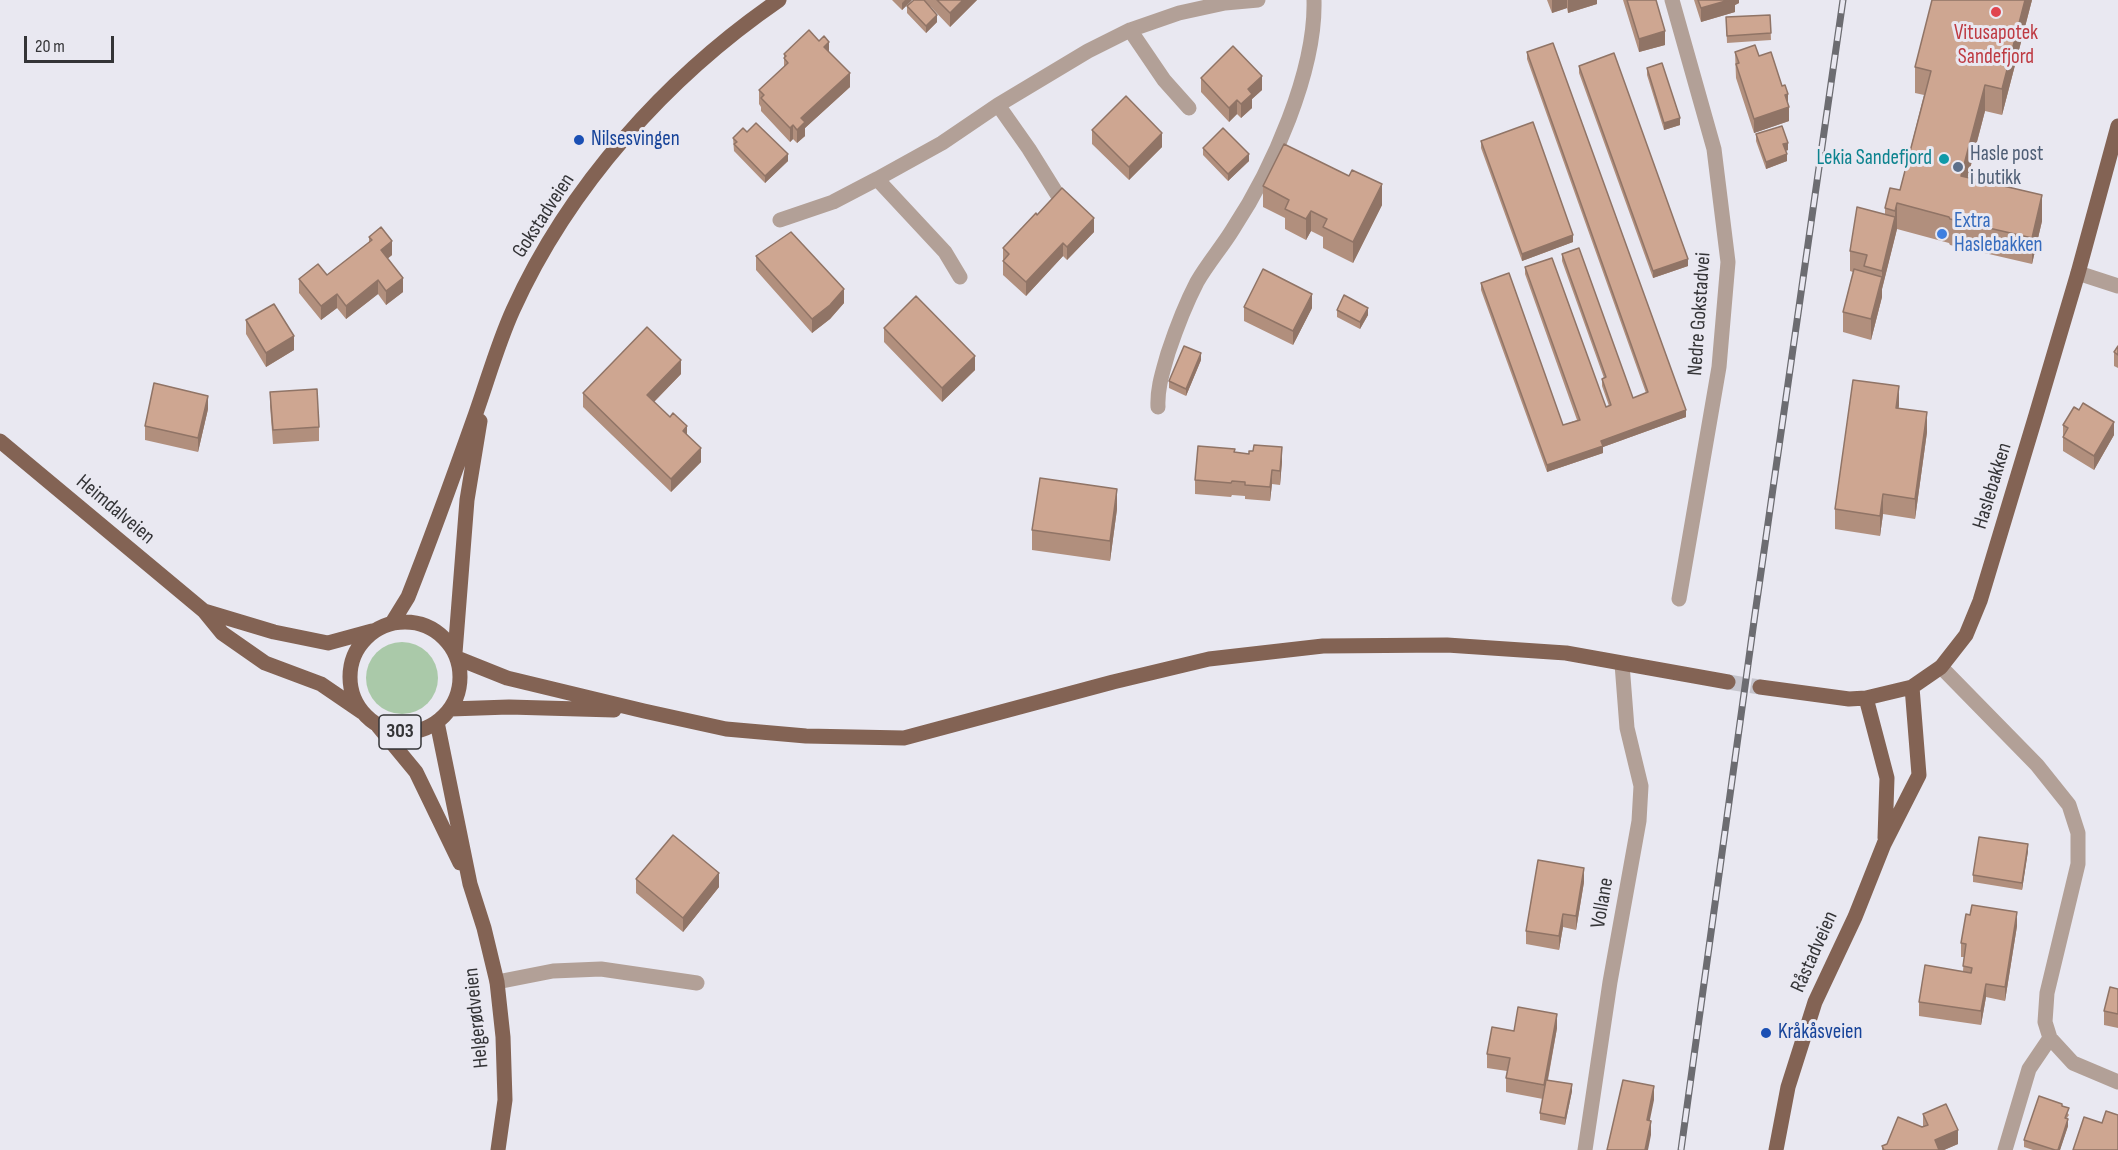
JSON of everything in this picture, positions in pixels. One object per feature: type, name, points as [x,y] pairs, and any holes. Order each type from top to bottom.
[{"type":"main road","name":"Gokstadveien","points":[[392,623],[408,597],[512,312],[535,265],[560,223],[623,141],[686,76],[779,0]]},
{"type":"main road","name":"Haslebakken","points":[[1760,687],[1849,699],[1866,698],[1912,687],[1941,667],[1966,635],[1980,601],[2078,273],[2118,126]]},
{"type":"main road","name":"Gokstadveien","points":[[456,656],[467,500],[487,382]]},
{"type":"main road","name":"Heimdalveien","points":[[0,441],[204,611],[222,633],[265,663],[321,684],[362,712]]},
{"type":"main road","name":"Heimdalveien","points":[[204,611],[274,632],[328,643],[376,630]]},
{"type":"main road","name":"303","points":[[410,622],[427,626],[443,637],[456,656],[459,691],[450,709],[436,722],[419,731],[398,732],[378,726],[362,712],[352,695],[350,674],[353,657],[362,641],[376,630],[392,623],[410,622]]},
{"type":"main road","points":[[456,656],[507,678],[644,711],[726,729],[806,736],[904,738],[1113,682],[1209,659],[1323,646],[1447,645],[1566,653],[1728,682]]},
{"type":"main road","name":"Råstadveien","points":[[1776,1150],[1788,1087],[1815,1002],[1855,917],[1884,844],[1919,775],[1912,687]]},
{"type":"main road","name":"Råstadveien","points":[[1866,698],[1887,778],[1884,844]]},
{"type":"main road","points":[[450,709],[508,707],[644,711]]},
{"type":"main road","name":"Helgerødveien","points":[[436,722],[470,884],[484,928],[497,982],[503,1037],[505,1100],[498,1150]]},
{"type":"main road","name":"Helgerødveien","points":[[378,726],[416,772],[470,884]]},
{"type":"street","points":[[780,220],[833,202],[877,179],[942,143],[998,105],[1088,51],[1130,30],[1179,13],[1225,3],[1258,0]]},
{"type":"street","points":[[1158,406],[1157,394],[1180,317],[1197,282],[1233,229],[1284,132],[1303,74],[1315,21],[1314,0]]},
{"type":"street","name":"Nedre Gokstadvei","points":[[1672,0],[1714,149],[1728,262],[1719,367],[1679,599]]},
{"type":"street","points":[[1130,30],[1164,80],[1190,108]]},
{"type":"street","points":[[998,105],[1057,194]]},
{"type":"street","points":[[877,179],[945,252],[960,277]]},
{"type":"street","points":[[2078,273],[2118,286]]},
{"type":"street","name":"Vollane","points":[[1585,1150],[1610,982],[1639,821],[1641,786],[1627,728],[1622,664]]},
{"type":"street","points":[[1941,667],[2037,765],[2069,805],[2078,833],[2078,864],[2046,993],[2045,1022],[2050,1038],[2073,1063],[2118,1082]]},
{"type":"street","points":[[497,982],[553,971],[601,969],[697,983]]},
{"type":"street","points":[[2005,1150],[2029,1069],[2050,1038]]},
{"type":"green space","points":[[402,642],[422,648],[432,658],[438,678],[432,698],[422,708],[402,714],[382,708],[372,698],[366,678],[372,658],[382,648]]},
{"type":"building","points":[[914,0],[924,0],[937,15],[926,26],[907,6]]},
{"type":"building","points":[[937,0],[963,0],[950,13]]},
{"type":"building","points":[[1627,0],[1656,0],[1665,31],[1639,39]]},
{"type":"building","points":[[1698,0],[1729,0],[1701,8]]},
{"type":"building","name":"Lekia Sandefjord","points":[[1932,0],[2025,0],[2002,89],[1985,85],[1961,176],[2042,195],[2032,238],[1950,219],[1897,203],[1895,211],[1885,208],[1890,188],[1900,190],[1931,71],[1915,67]]},
{"type":"building","points":[[1770,15],[1771,33],[1727,36],[1726,17]]},
{"type":"building","points":[[809,30],[819,41],[824,36],[829,42],[824,47],[850,73],[801,118],[805,122],[797,130],[793,125],[790,128],[761,98],[764,95],[759,90],[788,63],[784,54]]},
{"type":"building","points":[[1553,43],[1686,410],[1601,441],[1603,446],[1547,465],[1481,283],[1509,273],[1563,425],[1580,420],[1525,267],[1552,258],[1606,407],[1611,405],[1602,379],[1606,377],[1562,254],[1579,248],[1633,398],[1648,392],[1527,52]]},
{"type":"building","points":[[1755,45],[1759,56],[1771,52],[1782,86],[1785,85],[1788,94],[1785,95],[1789,107],[1754,119],[1736,64],[1739,63],[1735,52]]},
{"type":"building","points":[[1233,46],[1262,76],[1248,89],[1252,94],[1241,104],[1237,100],[1229,108],[1201,78]]},
{"type":"building","points":[[1614,53],[1688,259],[1653,271],[1579,66]]},
{"type":"building","points":[[1662,63],[1680,118],[1664,123],[1647,68]]},
{"type":"building","points":[[1126,96],[1162,133],[1129,167],[1092,130]]},
{"type":"building","points":[[1533,122],[1573,235],[1522,254],[1481,141]]},
{"type":"building","points":[[756,123],[788,154],[765,176],[734,144],[737,142],[733,138],[743,128],[747,132]]},
{"type":"building","points":[[1782,126],[1788,143],[1783,144],[1787,154],[1766,162],[1756,134]]},
{"type":"building","points":[[1223,128],[1249,154],[1228,174],[1203,148]]},
{"type":"building","points":[[1284,144],[1349,176],[1352,170],[1382,184],[1353,242],[1323,227],[1327,219],[1311,211],[1306,219],[1285,209],[1289,200],[1263,186]]},
{"type":"building","points":[[1062,188],[1094,218],[1067,247],[1063,243],[1026,282],[1003,261],[1009,254],[1003,248]]},
{"type":"building","points":[[1857,207],[1895,217],[1882,271],[1864,266],[1867,255],[1850,251]]},
{"type":"building","points":[[381,227],[392,241],[381,250],[403,278],[386,291],[378,280],[346,306],[337,294],[321,306],[299,279],[318,264],[327,275],[372,240],[369,237]]},
{"type":"building","points":[[791,232],[844,289],[830,305],[812,319],[756,256]]},
{"type":"building","points":[[1263,269],[1312,294],[1293,331],[1244,307]]},
{"type":"building","points":[[1854,269],[1882,277],[1871,319],[1843,312]]},
{"type":"building","points":[[1344,295],[1368,308],[1360,322],[1337,310]]},
{"type":"building","points":[[916,296],[975,356],[942,388],[884,328]]},
{"type":"building","points":[[274,304],[294,336],[266,353],[246,320]]},
{"type":"building","points":[[647,327],[681,360],[647,395],[670,417],[673,413],[687,426],[683,431],[701,448],[671,479],[583,393]]},
{"type":"building","points":[[1184,346],[1201,353],[1186,389],[1169,381]]},
{"type":"building","points":[[1853,380],[1899,386],[1896,408],[1927,412],[1915,499],[1883,494],[1880,516],[1835,509]]},
{"type":"building","points":[[154,383],[208,396],[198,438],[145,426]]},
{"type":"building","points":[[317,389],[319,427],[273,430],[270,392]]},
{"type":"building","points":[[2083,403],[2114,422],[2094,456],[2063,437],[2068,428],[2063,425],[2074,407],[2079,410]]},
{"type":"building","points":[[1254,445],[1282,447],[1280,471],[1272,470],[1270,487],[1245,485],[1245,482],[1195,480],[1198,446],[1235,449],[1234,452],[1249,454],[1249,451],[1253,451]]},
{"type":"building","points":[[1040,478],[1117,489],[1110,541],[1032,530]]},
{"type":"building","points":[[673,835],[719,873],[683,918],[636,879]]},
{"type":"building","points":[[1979,837],[2028,844],[2022,883],[1973,875]]},
{"type":"building","points":[[1538,860],[1584,868],[1576,916],[1563,914],[1559,936],[1526,931]]},
{"type":"building","points":[[1972,905],[2017,912],[2005,987],[1986,984],[1981,1011],[1919,1002],[1925,965],[1971,973],[1972,968],[1963,966],[1966,944],[1961,943],[1966,914],[1970,915]]},
{"type":"building","points":[[2110,987],[2118,989],[2118,1014],[2104,1011]]},
{"type":"building","points":[[1518,1007],[1557,1014],[1544,1085],[1506,1078],[1510,1058],[1487,1054],[1492,1027],[1514,1031]]},
{"type":"building","points":[[1546,1080],[1572,1084],[1565,1118],[1540,1113]]},
{"type":"building","points":[[1623,1080],[1654,1086],[1647,1120],[1651,1121],[1645,1150],[1607,1150]]},
{"type":"building","points":[[2039,1096],[2069,1108],[2065,1118],[2068,1119],[2058,1150],[2024,1140]]},
{"type":"building","points":[[1946,1104],[1958,1130],[1935,1140],[1939,1150],[1884,1150],[1882,1146],[1887,1144],[1898,1117],[1922,1127],[1928,1125],[1923,1114]]},
{"type":"building","points":[[2106,1111],[2118,1115],[2118,1150],[2073,1150],[2084,1117],[2102,1123]]},
{"type":"tunnel","points":[[1728,682],[1760,687]]},
{"type":"railway","points":[[1681,1150],[1843,0]]},
{"type":"place","name":"Vitusapotek Sandefjord","points":[[1996,12]]},
{"type":"place","name":"Nilsesvingen","points":[[579,140]]},
{"type":"place","name":"Lekia Sandefjord","points":[[1944,159]]},
{"type":"place","name":"Hasle post i butikk","points":[[1958,167]]},
{"type":"place","name":"Extra Haslebakken","points":[[1942,234]]},
{"type":"place","name":"Kråkåsveien","points":[[1766,1033]]}]
